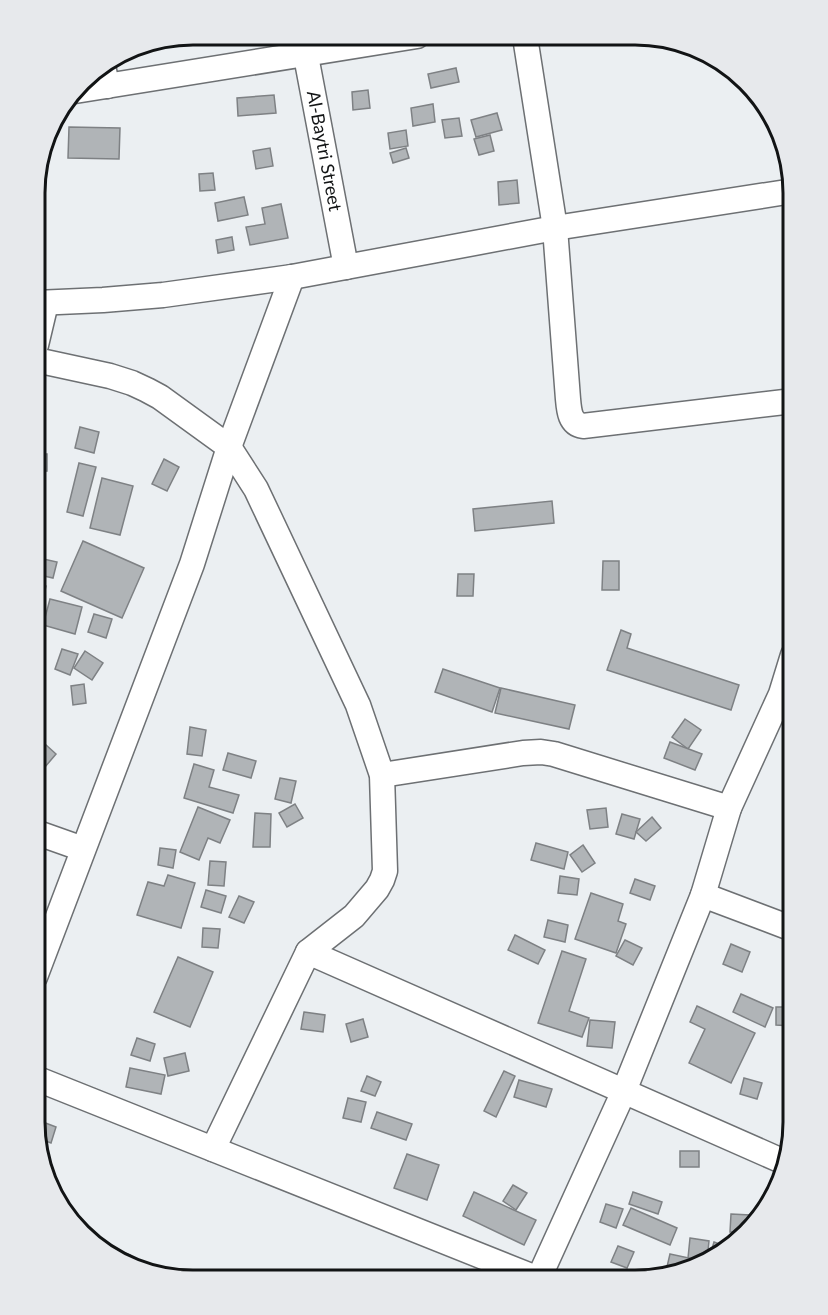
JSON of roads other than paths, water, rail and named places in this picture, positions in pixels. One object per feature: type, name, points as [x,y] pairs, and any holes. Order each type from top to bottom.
[{"type":"street","points":[[105,75],[304,45]]},
{"type":"street","name":"Al-Baytri Street","points":[[304,45],[346,267]]},
{"type":"street","points":[[526,45],[555,228],[568,399],[572,419],[583,426],[783,402]]},
{"type":"street","points":[[45,303],[163,295],[292,277],[555,228],[783,193]]},
{"type":"street","points":[[45,950],[192,564],[229,447],[292,277]]},
{"type":"street","points":[[45,362],[132,383],[160,397],[229,447],[256,489],[358,705],[382,775],[385,871],[382,880],[354,916],[308,952],[213,1149]]},
{"type":"street","points":[[543,1270],[624,1091],[703,895],[729,808],[783,704]]},
{"type":"street","points":[[382,775],[541,752],[565,757],[729,808]]},
{"type":"street","points":[[45,836],[83,849]]},
{"type":"street","points":[[703,895],[783,924]]},
{"type":"street","points":[[308,952],[778,1159]]},
{"type":"street","points":[[45,1082],[514,1270]]}]
